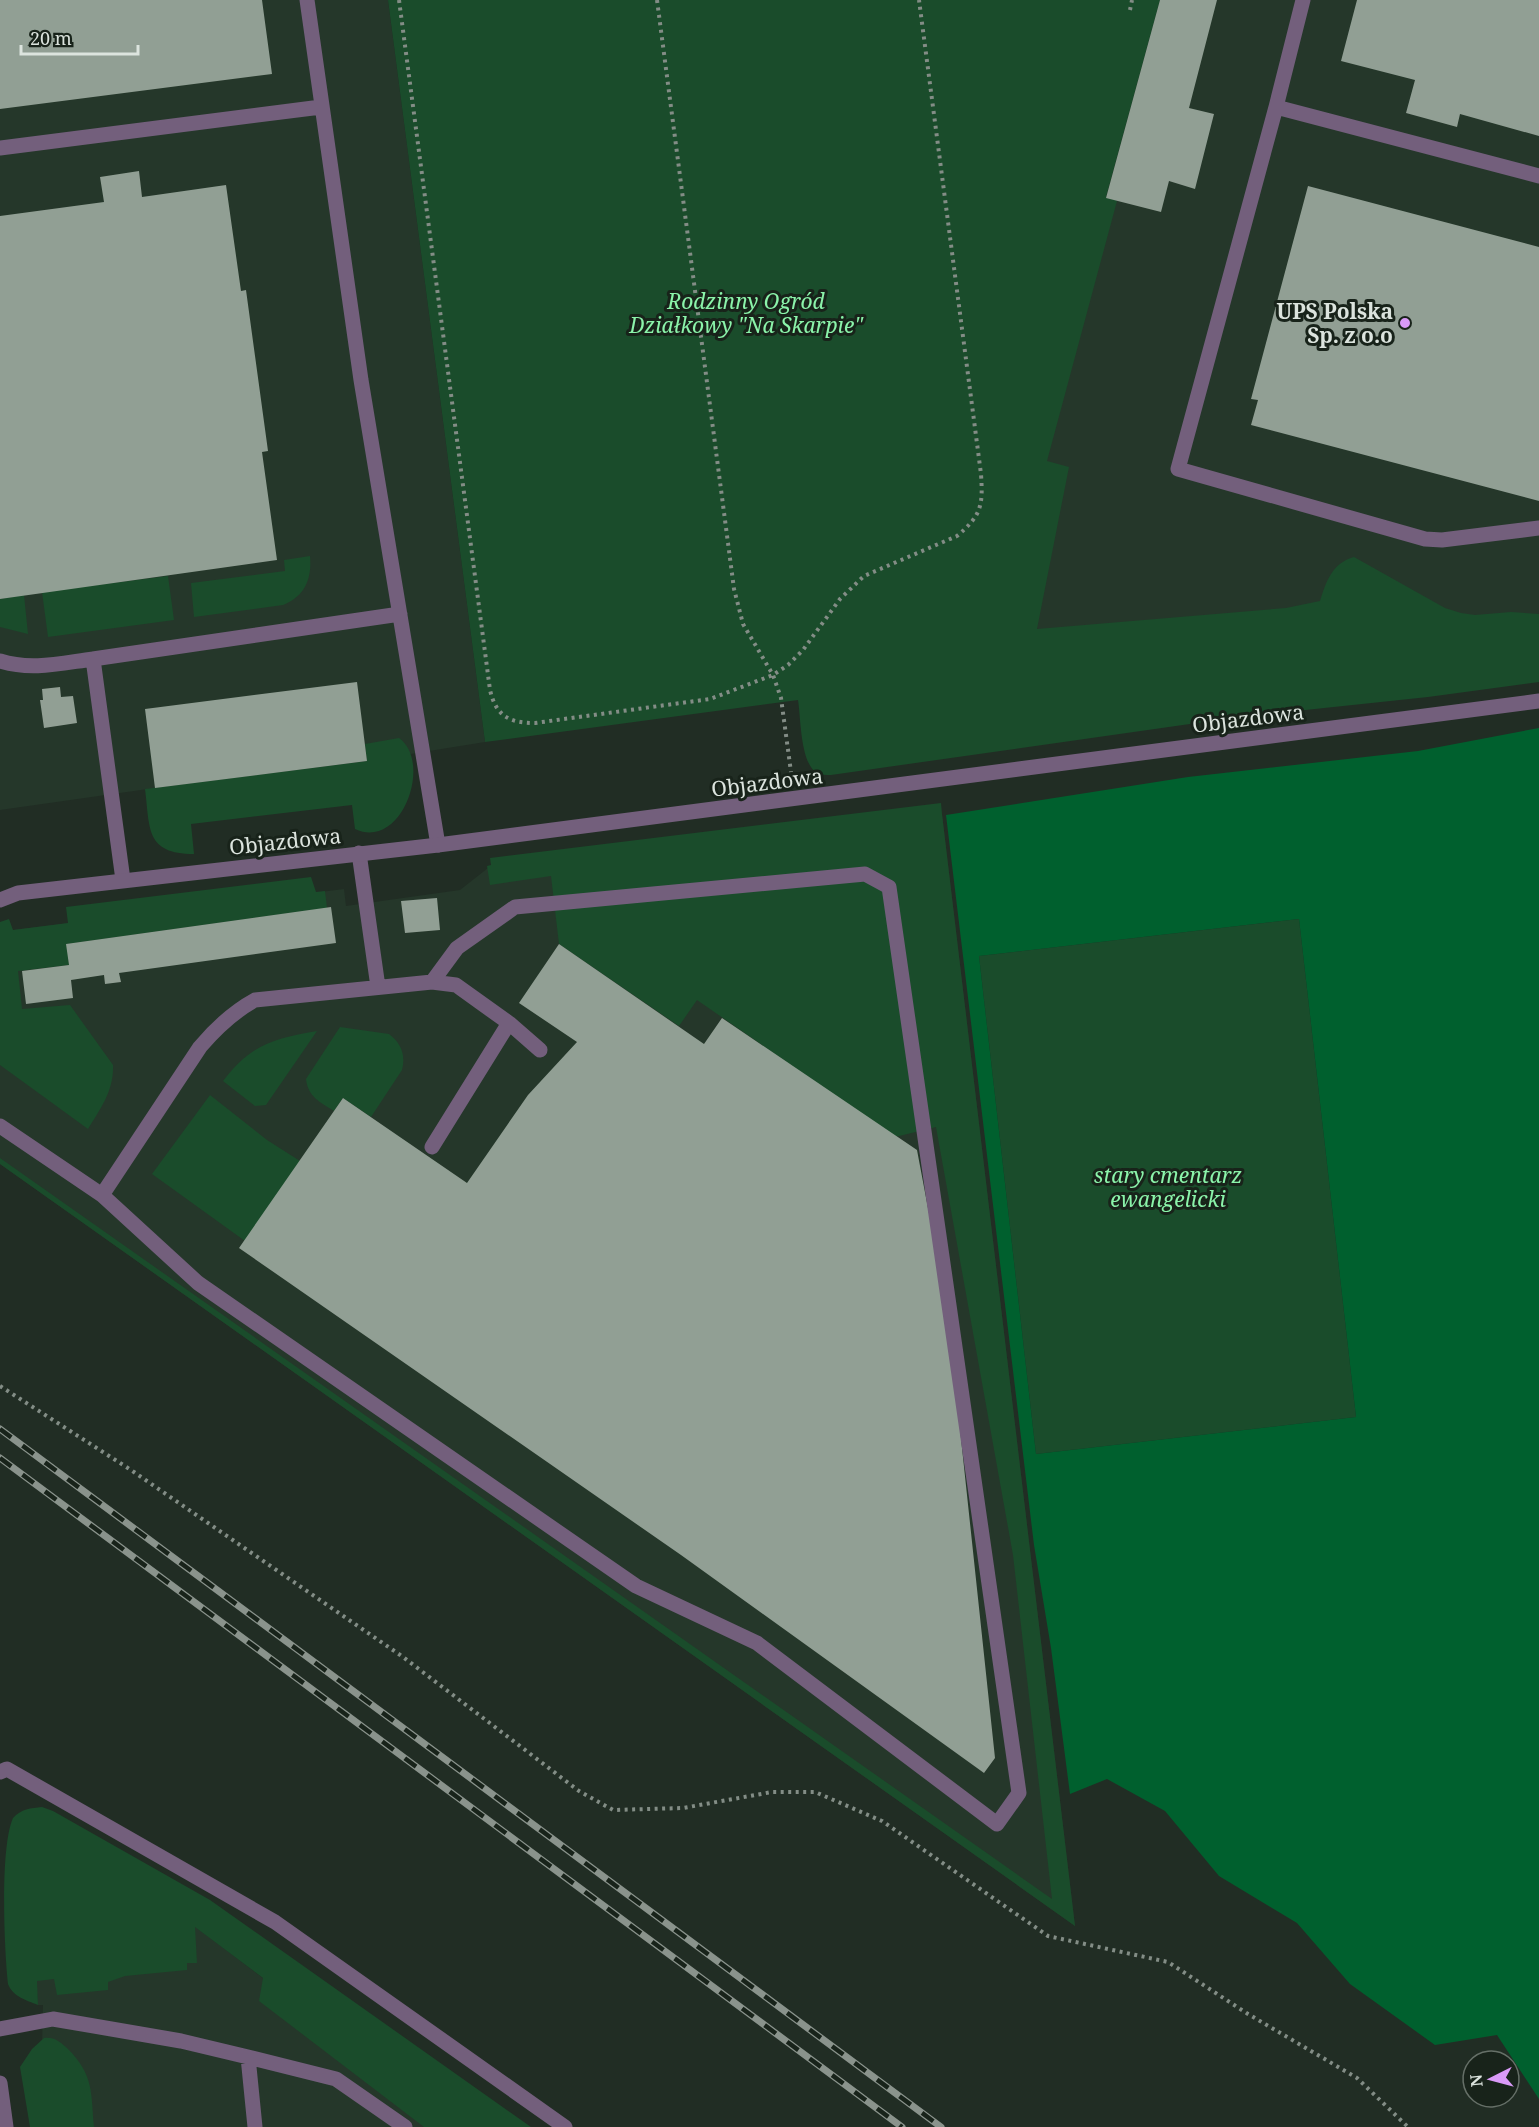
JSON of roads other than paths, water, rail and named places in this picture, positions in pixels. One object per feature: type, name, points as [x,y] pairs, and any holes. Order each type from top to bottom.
[{"type":"street","points":[[307,0],[361,380],[438,845]]},
{"type":"street","points":[[1303,0],[1178,469],[1425,539],[1442,540],[1539,528]]},
{"type":"street","points":[[0,148],[321,107]]},
{"type":"street","points":[[1276,107],[1539,176]]},
{"type":"street","points":[[0,661],[25,667],[40,667],[400,614]]},
{"type":"street","points":[[93,658],[123,880]]},
{"type":"street","name":"Objazdowa","points":[[0,900],[18,893],[438,845],[795,800],[1539,701]]},
{"type":"street","points":[[359,853],[378,987]]},
{"type":"street","points":[[0,1126],[102,1195],[198,1283],[636,1586],[757,1643],[998,1824],[1018,1793],[889,887],[866,874],[515,907],[457,948],[432,981]]},
{"type":"street","points":[[102,1195],[201,1047],[216,1028],[236,1011],[255,1000],[432,981],[456,985],[509,1023],[540,1050]]},
{"type":"street","points":[[432,1147],[509,1023]]},
{"type":"street","points":[[0,1772],[7,1769],[275,1922],[564,2127]]},
{"type":"street","points":[[0,2029],[53,2019],[181,2041],[336,2079],[405,2127]]},
{"type":"street","points":[[248,2058],[255,2127]]},
{"type":"street","points":[[0,2083],[6,2127]]},
{"type":"railway","points":[[0,1429],[941,2127]]},
{"type":"railway","points":[[0,1458],[902,2127]]},
{"type":"place","name":"UPS Polska Sp. z o.o","points":[[1405,323]]},
{"type":"park label","name":"Rodzinny Ogród Działkowy \"Na Skarpie\"","points":[[746,313]]},
{"type":"park label","name":"stary cmentarz ewangelicki","points":[[1168,1187]]}]
